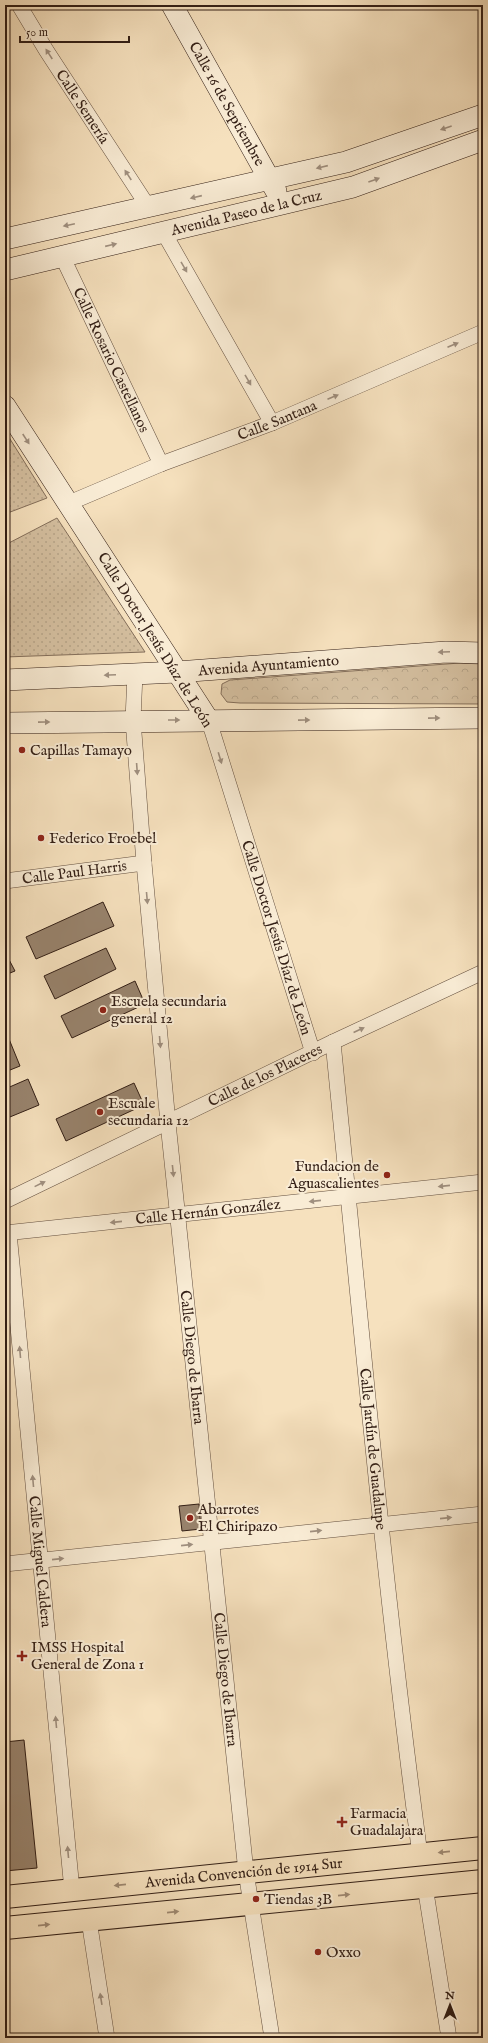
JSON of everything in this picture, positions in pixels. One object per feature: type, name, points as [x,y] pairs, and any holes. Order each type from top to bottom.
[{"type":"main road","name":"Calle 16 de Septiembre","points":[[172,5],[282,203]]},
{"type":"main road","name":"Avenida Paseo de la Cruz","points":[[5,239],[149,208],[346,162],[483,115]]},
{"type":"main road","name":"Avenida Paseo de la Cruz","points":[[5,270],[164,233],[282,203],[352,188],[483,140]]},
{"type":"main road","name":"Calle Doctor Jesús Díaz de León","points":[[5,406],[209,721]]},
{"type":"main road","name":"Avenida Ayuntamiento","points":[[5,680],[177,672],[446,652],[483,653]]},
{"type":"main road","points":[[5,723],[133,720],[209,721],[483,718]]},
{"type":"main road","name":"Avenida Convención de 1914 Sur","points":[[5,1897],[483,1848]]},
{"type":"main road","name":"Avenida Convención de 1914 Sur","points":[[5,1928],[483,1881]]},
{"type":"street","name":"Calle Semería","points":[[20,5],[46,50],[149,208]]},
{"type":"street","points":[[164,233],[272,423]]},
{"type":"street","name":"Calle Rosario Castellanos","points":[[62,256],[161,464]]},
{"type":"street","name":"Calle Santana","points":[[68,504],[161,464],[272,423],[483,332]]},
{"type":"street","name":"Calle Diego de Ibarra","points":[[135,674],[133,720],[144,863],[177,1215],[246,1872],[272,2038]]},
{"type":"street","name":"Calle Doctor Jesús Díaz de León","points":[[209,721],[313,1053]]},
{"type":"street","name":"Calle Paul Harris","points":[[5,881],[144,863]]},
{"type":"street","name":"Calle de los Placeres","points":[[5,1201],[333,1042],[483,972]]},
{"type":"street","name":"Calle Jardín de Guadalupe","points":[[333,1042],[382,1525],[420,1854]]},
{"type":"street","name":"Calle Hernán González","points":[[7,1233],[483,1182]]},
{"type":"street","name":"Calle Miguel Caldera","points":[[7,1233],[72,1890]]},
{"type":"street","points":[[5,1564],[483,1514]]},
{"type":"street","points":[[425,1886],[449,2038]]},
{"type":"street","points":[[89,1920],[107,2038]]},
{"type":"green space","points":[[5,431],[47,498],[5,514]]},
{"type":"green space","points":[[57,518],[145,652],[5,657],[5,545]]},
{"type":"green space","points":[[460,663],[483,664],[483,704],[240,703],[227,702],[221,694],[222,684],[230,680]]},
{"type":"building","points":[[103,902],[114,926],[36,959],[26,937]]},
{"type":"building","points":[[106,948],[116,969],[55,999],[44,976]]},
{"type":"building","points":[[5,952],[15,971],[5,975]]},
{"type":"building","name":"Escuela secundaria general 12","points":[[135,981],[145,1004],[72,1038],[61,1016]]},
{"type":"building","points":[[9,1039],[20,1066],[5,1072],[5,1040]]},
{"type":"building","points":[[28,1079],[39,1105],[5,1119],[5,1089]]},
{"type":"building","name":"Escuale secundaria 12","points":[[134,1083],[144,1105],[66,1141],[56,1119]]},
{"type":"building","name":"Abarrotes El Chiripazo","points":[[199,1504],[201,1529],[182,1531],[179,1506]]},
{"type":"building","points":[[24,1740],[37,1868],[5,1871],[5,1742]]},
{"type":"place","name":"Capillas Tamayo","points":[[22,750]]},
{"type":"place","name":"Federico Froebel","points":[[41,838]]},
{"type":"place","name":"Escuela secundaria general 12","points":[[103,1010]]},
{"type":"place","name":"Escuale secundaria 12","points":[[100,1112]]},
{"type":"place","name":"Fundacion de Aguascalientes","points":[[387,1175]]},
{"type":"place","name":"Abarrotes El Chiripazo","points":[[190,1518]]},
{"type":"place","name":"IMSS Hospital General de Zona 1","points":[[22,1656]]},
{"type":"place","name":"Farmacia Guadalajara","points":[[342,1822]]},
{"type":"place","name":"Tiendas 3B","points":[[256,1899]]},
{"type":"place","name":"Oxxo","points":[[318,1952]]}]
